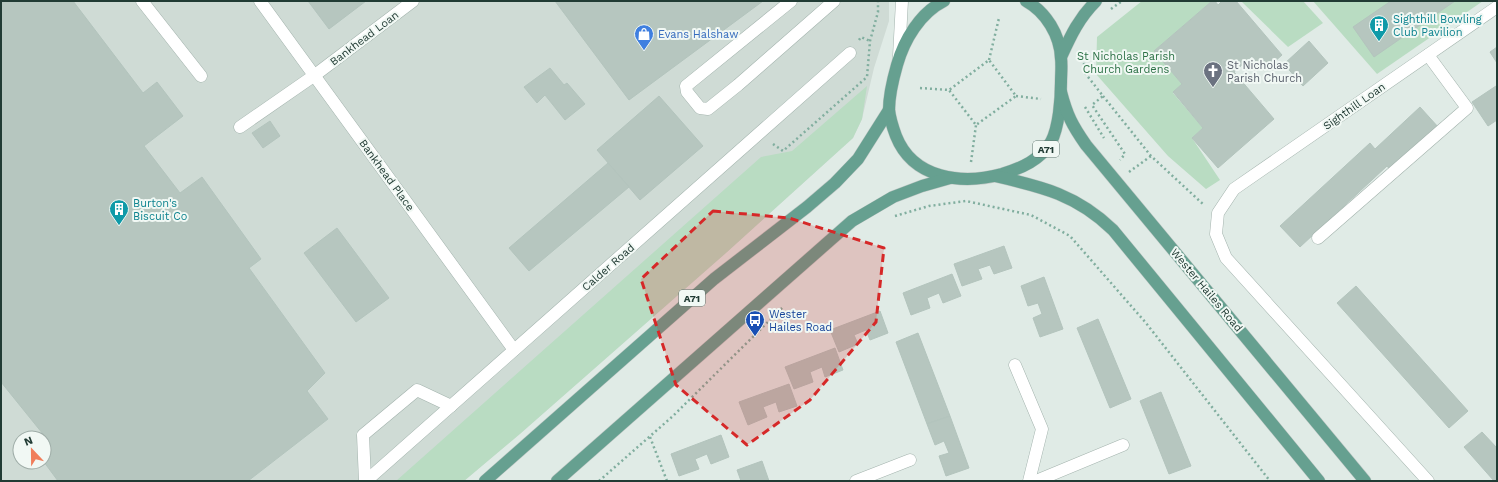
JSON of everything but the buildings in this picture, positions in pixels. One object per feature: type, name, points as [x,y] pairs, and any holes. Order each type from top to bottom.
[{"type":"main road","name":"A71","points":[[944,1],[927,13],[915,26],[898,61],[892,84],[889,110],[892,126],[898,142],[908,157],[922,168],[933,174],[950,178],[972,179],[994,176],[1017,170],[1032,162],[1044,151],[1052,140],[1058,120],[1061,92],[1061,57],[1056,35],[1047,19],[1034,5],[1026,1]]},
{"type":"main road","name":"A71","points":[[1061,57],[1072,31],[1096,1]]},
{"type":"main road","name":"Wester Hailes Road","points":[[1061,92],[1066,113],[1086,145],[1366,481]]},
{"type":"main road","name":"A71","points":[[485,481],[714,279],[807,207],[835,183],[858,159],[889,110]]},
{"type":"main road","points":[[994,176],[1059,194],[1079,203],[1099,216],[1113,230],[1319,481]]},
{"type":"main road","name":"A71","points":[[557,481],[852,221],[893,197],[922,186],[950,178]]},
{"type":"street","points":[[142,1],[201,76]]},
{"type":"street","name":"Bankhead Place","points":[[260,1],[514,350]]},
{"type":"street","name":"Bankhead Loan","points":[[240,127],[315,75],[413,1]]},
{"type":"street","points":[[791,1],[686,86],[687,92],[700,108],[708,109],[738,85],[834,1]]},
{"type":"street","points":[[898,61],[902,1]]},
{"type":"street","name":"Sighthill Loan","points":[[1218,213],[1234,189],[1497,7]]},
{"type":"street","name":"Calder Road","points":[[366,481],[850,53]]},
{"type":"street","points":[[1318,238],[1467,108],[1428,55]]},
{"type":"street","points":[[1218,213],[1216,234],[1226,258],[1428,481]]},
{"type":"street","points":[[1015,365],[1042,429],[1029,481]]},
{"type":"street","points":[[366,481],[363,435],[417,390],[451,406]]},
{"type":"street","points":[[1036,481],[1123,445]]},
{"type":"street","points":[[856,481],[910,460]]},
{"type":"path","points":[[759,135],[783,151],[867,77],[870,41],[878,12],[878,1]]},
{"type":"path","points":[[920,88],[949,90],[989,60],[999,18]]},
{"type":"path","points":[[1082,50],[1085,74],[1151,156],[1200,202],[1218,213]]},
{"type":"path","points":[[989,60],[1016,96]]},
{"type":"path","points":[[949,90],[976,125],[971,162]]},
{"type":"path","points":[[976,125],[1016,96],[1042,99]]},
{"type":"path","points":[[1103,96],[1092,105],[1125,154],[1119,161],[1115,155]]},
{"type":"path","points":[[1084,104],[1107,142]]},
{"type":"path","points":[[1128,173],[1151,156]]},
{"type":"path","points":[[890,218],[929,206],[966,201],[1031,215],[1070,236],[1146,323],[1270,481]]},
{"type":"path","points":[[599,481],[673,416],[788,302]]},
{"type":"path","points":[[650,436],[667,481]]},
{"type":"highlighted area","points":[[713,211],[789,218],[884,248],[876,322],[810,400],[747,445],[676,385],[641,279]]},
{"type":"shaded area","points":[[1,1],[889,1],[889,21],[874,68],[862,119],[853,138],[727,252],[521,433],[464,481],[1,481]]},
{"type":"green space","name":"St Nicholas Parish Church Gardens","points":[[1142,1],[1212,1],[1154,51],[1182,84],[1173,93],[1203,128],[1192,138],[1220,180],[1206,189],[1168,156],[1096,74],[1097,37]]},
{"type":"green space","points":[[1241,1],[1303,1],[1323,23],[1288,47]]},
{"type":"green space","points":[[1313,1],[1483,1],[1377,74]]},
{"type":"green space","points":[[867,86],[862,119],[853,138],[727,252],[521,433],[464,481],[396,481],[761,157],[792,151]]},
{"type":"place","name":"Sighthill Bowling Club Pavilion","points":[[1379,42]]},
{"type":"place","name":"Evans Halshaw","points":[[644,51]]},
{"type":"place","name":"St Nicholas Parish Church","points":[[1213,88]]},
{"type":"place","name":"Burton's Biscuit Co","points":[[119,226]]},
{"type":"place","name":"Wester Hailes Road","points":[[755,337]]}]
